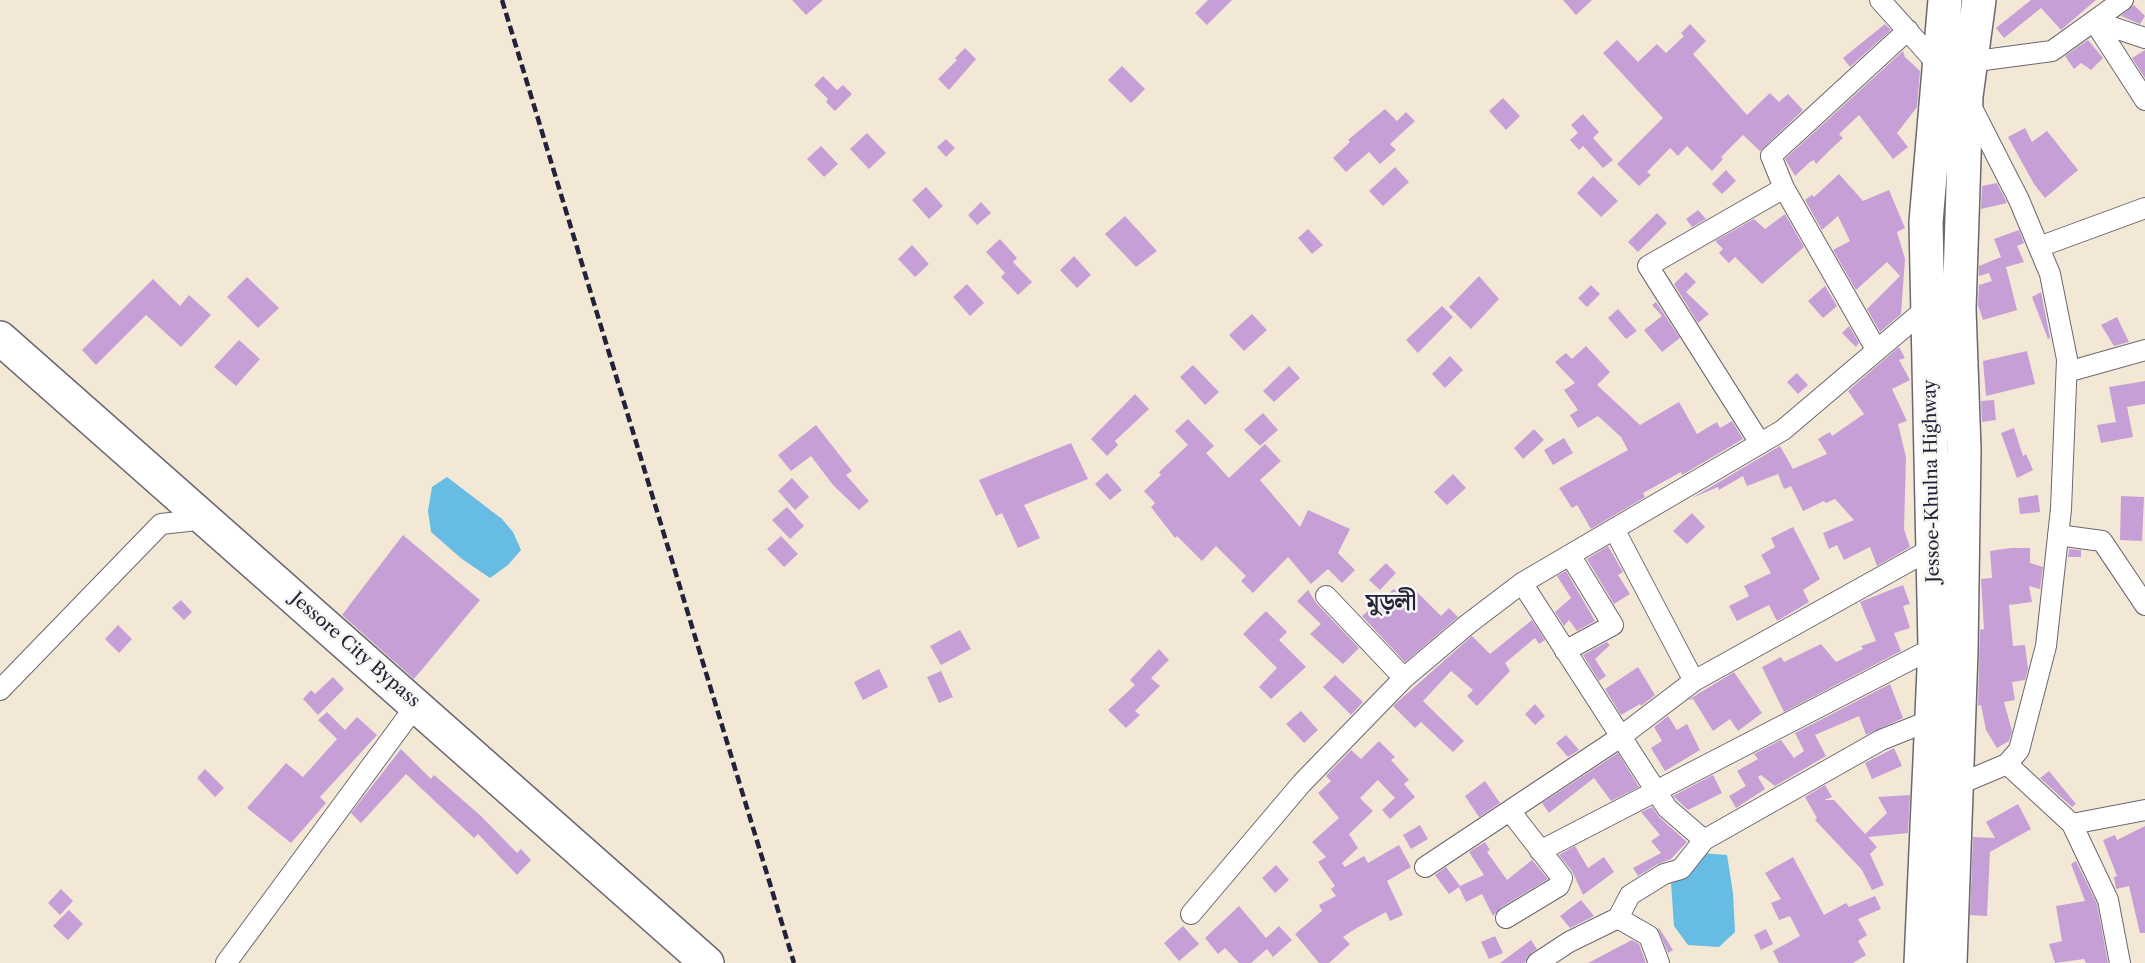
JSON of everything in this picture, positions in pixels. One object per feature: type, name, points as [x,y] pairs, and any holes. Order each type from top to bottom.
[{"type":"highway","name":"Jessoe-Khulna Highway","points":[[1921,963],[1942,791],[1964,449],[1959,309],[1966,96],[1955,65],[1945,0]]},
{"type":"highway","name":"Jessoe-Khulna Highway","points":[[1950,963],[1942,791],[1931,720],[1935,647],[1926,222],[1955,65],[1978,0]]},
{"type":"highway","name":"Jessore City Bypass","points":[[0,338],[417,704],[707,963]]},
{"type":"street","points":[[1880,0],[1908,30],[1955,65],[2052,51],[2124,0]]},
{"type":"street","points":[[2094,21],[2145,38]]},
{"type":"street","points":[[2094,21],[2145,100]]},
{"type":"street","points":[[1876,350],[1784,188],[1771,156],[1908,30]]},
{"type":"street","points":[[1942,791],[2007,764],[2019,750],[2046,646],[2058,535],[2067,372],[2067,359],[2050,274],[2019,200],[1966,96]]},
{"type":"street","points":[[1760,443],[1648,266],[1784,188]]},
{"type":"street","points":[[2039,247],[2145,208]]},
{"type":"street","points":[[1191,914],[1295,790],[1404,678],[1468,624],[1522,583],[1783,430],[1928,307]]},
{"type":"street","points":[[2067,372],[2145,350]]},
{"type":"street","points":[[0,690],[161,524],[206,519]]},
{"type":"street","points":[[1614,529],[1694,681]]},
{"type":"street","points":[[2058,535],[2102,541],[2145,605]]},
{"type":"street","points":[[1425,867],[1619,738],[1694,681],[1933,548]]},
{"type":"street","points":[[1565,651],[1613,625],[1570,555]]},
{"type":"street","points":[[1522,583],[1619,738],[1667,808],[1704,840]]},
{"type":"street","points":[[1326,596],[1404,678]]},
{"type":"street","points":[[1540,851],[1935,647]]},
{"type":"street","points":[[226,963],[417,704]]},
{"type":"street","points":[[1537,963],[1569,942],[1618,918],[1630,895],[1664,874],[1681,869],[1704,840],[1881,740],[1931,720]]},
{"type":"street","points":[[2007,764],[2072,824],[2108,900],[2120,963]]},
{"type":"street","points":[[2072,824],[2145,810]]},
{"type":"street","points":[[1506,918],[1562,882],[1562,878],[1510,811]]},
{"type":"street","points":[[1618,918],[1649,936],[1659,963]]},
{"type":"water","points":[[447,477],[502,519],[513,532],[521,550],[508,565],[490,578],[462,559],[431,532],[428,511],[432,487]]},
{"type":"water","points":[[1701,853],[1727,855],[1733,893],[1735,932],[1719,947],[1688,945],[1674,926],[1671,883]]},
{"type":"building","points":[[792,0],[823,0],[806,15]]},
{"type":"building","points":[[1208,0],[1232,0],[1207,25],[1195,13]]},
{"type":"building","points":[[1563,0],[1592,0],[1576,15]]},
{"type":"building","points":[[2031,0],[2096,0],[2061,30],[2041,8],[2004,38],[1996,28]]},
{"type":"building","points":[[2134,5],[2145,16],[2140,24],[2121,16]]},
{"type":"building","points":[[1690,24],[1706,41],[1693,54],[1747,115],[1770,93],[1779,102],[1788,94],[1803,110],[1760,151],[1743,135],[1721,157],[1723,159],[1712,171],[1687,146],[1678,156],[1670,148],[1647,172],[1651,175],[1639,186],[1617,164],[1663,118],[1603,53],[1617,40],[1638,62],[1657,44],[1666,53],[1684,36],[1681,33]]},
{"type":"building","points":[[1885,24],[1891,30],[1850,67],[1843,58]]},
{"type":"building","points":[[2088,40],[2103,58],[2091,70],[2081,63],[2074,69],[2065,56]]},
{"type":"building","points":[[965,48],[976,59],[949,90],[938,79],[957,60],[955,58]]},
{"type":"building","points":[[2145,50],[2145,78],[2132,58]]},
{"type":"building","points":[[1903,51],[1905,57],[1920,71],[1917,107],[1897,133],[1908,147],[1893,159],[1859,115],[1839,134],[1843,138],[1816,164],[1814,160],[1810,162],[1795,176],[1785,159]]},
{"type":"building","points":[[1122,66],[1145,89],[1131,103],[1108,80]]},
{"type":"building","points":[[823,76],[837,90],[843,85],[852,94],[835,111],[826,102],[828,99],[814,85]]},
{"type":"building","points":[[1503,98],[1520,116],[1506,130],[1489,111]]},
{"type":"building","points":[[1385,109],[1397,121],[1406,112],[1415,121],[1390,144],[1396,150],[1380,164],[1369,152],[1346,172],[1333,158],[1350,142],[1348,140]]},
{"type":"building","points":[[1583,114],[1599,132],[1593,138],[1613,160],[1603,168],[1583,146],[1579,150],[1570,140],[1578,133],[1571,125]]},
{"type":"building","points":[[2025,128],[2032,142],[2047,131],[2078,170],[2045,198],[2034,184],[2008,137]]},
{"type":"building","points":[[867,133],[886,153],[869,169],[850,149]]},
{"type":"building","points":[[946,139],[955,148],[946,157],[937,147]]},
{"type":"building","points":[[821,146],[838,164],[824,177],[807,159]]},
{"type":"building","points":[[1395,167],[1409,182],[1383,206],[1369,191]]},
{"type":"building","points":[[1726,170],[1736,181],[1722,194],[1712,184]]},
{"type":"building","points":[[1839,174],[1863,201],[1889,190],[1905,228],[1897,232],[1905,259],[1901,314],[1880,332],[1867,309],[1900,276],[1887,262],[1856,290],[1833,250],[1850,241],[1838,216],[1822,230],[1805,200],[1812,195],[1814,197]]},
{"type":"building","points":[[1593,176],[1618,201],[1601,217],[1577,193]]},
{"type":"building","points":[[1997,183],[2007,203],[1981,209],[1982,186]]},
{"type":"building","points":[[926,187],[943,206],[929,219],[912,200]]},
{"type":"building","points":[[981,202],[991,213],[977,225],[968,215]]},
{"type":"building","points":[[1698,210],[1706,219],[1692,227],[1686,219]]},
{"type":"building","points":[[1657,213],[1667,223],[1638,252],[1628,242]]},
{"type":"building","points":[[1785,214],[1804,247],[1762,284],[1735,257],[1729,263],[1719,253],[1723,249],[1715,241],[1754,219],[1765,229]]},
{"type":"building","points":[[1125,216],[1157,251],[1136,267],[1105,234]]},
{"type":"building","points":[[1308,229],[1323,245],[1312,254],[1298,238]]},
{"type":"building","points":[[2019,230],[2024,243],[2017,246],[2024,262],[2006,267],[2017,310],[1983,320],[1978,305],[1979,285],[1992,281],[1989,273],[1979,276],[1979,266],[2001,257],[1994,239]]},
{"type":"building","points":[[1000,239],[1017,258],[1013,262],[1032,282],[1018,295],[1001,277],[1005,273],[986,252]]},
{"type":"building","points":[[912,245],[929,264],[915,277],[898,259]]},
{"type":"building","points":[[1074,256],[1091,275],[1077,288],[1060,270]]},
{"type":"building","points":[[1811,262],[1837,306],[1823,318],[1808,301],[1825,286]]},
{"type":"building","points":[[1686,272],[1696,282],[1686,292],[1709,314],[1698,323],[1674,284]]},
{"type":"building","points":[[1479,276],[1499,299],[1471,329],[1449,307]]},
{"type":"building","points":[[247,277],[279,308],[258,328],[227,297]]},
{"type":"building","points":[[153,279],[180,306],[189,295],[211,315],[181,347],[146,315],[96,365],[82,350]]},
{"type":"building","points":[[967,284],[984,303],[970,316],[953,297]]},
{"type":"building","points":[[1591,285],[1600,294],[1587,307],[1578,298]]},
{"type":"building","points":[[2041,292],[2050,338],[2048,339],[2032,297]]},
{"type":"building","points":[[1656,302],[1680,338],[1662,352],[1644,330],[1662,316],[1652,305]]},
{"type":"building","points":[[1442,306],[1453,317],[1418,353],[1406,340]]},
{"type":"building","points":[[1618,309],[1637,331],[1626,339],[1608,318]]},
{"type":"building","points":[[1252,314],[1267,330],[1244,351],[1229,335]]},
{"type":"building","points":[[2117,317],[2129,342],[2114,346],[2101,325]]},
{"type":"building","points":[[1849,326],[1859,343],[1856,347],[1842,333]]},
{"type":"building","points":[[239,340],[260,359],[236,386],[214,367]]},
{"type":"building","points":[[1586,346],[1610,372],[1597,385],[1640,425],[1679,402],[1697,434],[1717,422],[1720,428],[1732,421],[1743,439],[1682,475],[1681,472],[1643,493],[1645,497],[1591,529],[1577,505],[1572,508],[1559,488],[1628,450],[1621,437],[1598,416],[1578,428],[1570,415],[1578,410],[1564,390],[1575,383],[1555,362],[1566,353],[1572,359]]},
{"type":"building","points":[[1899,347],[1905,358],[1899,360],[1910,380],[1892,389],[1907,421],[1898,424],[1906,457],[1904,529],[1910,547],[1877,566],[1870,547],[1844,560],[1837,545],[1829,549],[1823,533],[1854,520],[1835,499],[1826,503],[1824,501],[1803,511],[1791,486],[1784,489],[1778,474],[1747,486],[1743,476],[1719,490],[1718,487],[1692,498],[1780,446],[1793,469],[1827,454],[1818,439],[1830,432],[1832,436],[1864,414],[1848,391]]},
{"type":"building","points":[[2027,351],[2035,384],[1986,396],[1983,361]]},
{"type":"building","points":[[1450,356],[1463,370],[1445,388],[1432,374]]},
{"type":"building","points":[[1193,365],[1219,392],[1205,405],[1180,377]]},
{"type":"building","points":[[1289,366],[1300,378],[1274,402],[1263,391]]},
{"type":"building","points":[[1797,373],[1808,385],[1798,394],[1787,382]]},
{"type":"building","points":[[2145,381],[2145,404],[2127,407],[2133,437],[2101,443],[2097,425],[2116,422],[2109,387]]},
{"type":"building","points":[[1135,394],[1149,409],[1115,441],[1118,445],[1107,456],[1091,439]]},
{"type":"building","points":[[1994,400],[1996,420],[1982,422],[1981,401]]},
{"type":"building","points":[[1263,413],[1278,430],[1260,446],[1244,430]]},
{"type":"building","points":[[1188,419],[1214,446],[1206,453],[1229,478],[1265,444],[1281,461],[1260,480],[1300,527],[1308,510],[1350,529],[1338,553],[1355,570],[1342,583],[1328,569],[1311,584],[1288,557],[1253,593],[1241,581],[1246,576],[1216,546],[1202,561],[1177,536],[1175,538],[1151,507],[1155,503],[1144,491],[1161,475],[1159,472],[1188,445],[1175,431]]},
{"type":"building","points":[[816,425],[852,471],[846,475],[869,501],[859,510],[833,485],[811,456],[791,471],[778,455]]},
{"type":"building","points":[[2014,428],[2023,456],[2026,454],[2033,470],[2017,478],[2001,433]]},
{"type":"building","points":[[1534,429],[1544,440],[1523,459],[1514,448]]},
{"type":"building","points":[[1564,438],[1573,453],[1553,465],[1544,450]]},
{"type":"building","points":[[1071,443],[1088,479],[1024,505],[1040,538],[1018,548],[1002,513],[996,516],[979,480]]},
{"type":"building","points":[[1107,473],[1122,490],[1110,500],[1095,484]]},
{"type":"building","points":[[1453,474],[1466,488],[1447,505],[1434,492]]},
{"type":"building","points":[[792,478],[809,497],[795,510],[778,491]]},
{"type":"building","points":[[2038,495],[2040,512],[2020,514],[2018,498]]},
{"type":"building","points":[[2121,496],[2144,497],[2142,541],[2120,540]]},
{"type":"building","points":[[787,507],[804,526],[790,539],[772,520]]},
{"type":"building","points":[[1692,513],[1705,527],[1687,544],[1673,531]]},
{"type":"building","points":[[1793,527],[1820,579],[1803,590],[1809,602],[1777,621],[1769,605],[1737,621],[1729,606],[1749,596],[1744,586],[1771,573],[1761,555],[1775,547],[1771,538]]},
{"type":"building","points":[[403,535],[480,600],[414,679],[342,615]]},
{"type":"building","points":[[781,536],[798,554],[784,567],[767,549]]},
{"type":"building","points":[[1608,546],[1623,572],[1618,575],[1630,594],[1614,604],[1587,559]]},
{"type":"building","points":[[2030,548],[2030,563],[2043,567],[2040,589],[2029,586],[2032,602],[2009,605],[2013,646],[2025,645],[2028,669],[2025,680],[2012,682],[2015,700],[2004,702],[2012,731],[2009,741],[1997,748],[1986,730],[1981,705],[1978,706],[1980,630],[1984,629],[1981,579],[1992,578],[1990,551]]},
{"type":"building","points":[[2069,549],[2081,550],[2081,557],[2068,557]]},
{"type":"building","points":[[1386,563],[1396,573],[1380,590],[1369,580]]},
{"type":"building","points":[[1566,571],[1595,621],[1577,631],[1569,620],[1564,626],[1555,612],[1571,598],[1557,576]]},
{"type":"building","points":[[1903,585],[1910,604],[1903,606],[1910,628],[1894,633],[1901,651],[1784,712],[1762,667],[1781,657],[1784,662],[1821,644],[1836,662],[1863,649],[1861,646],[1876,641],[1860,602]]},
{"type":"building","points":[[1394,589],[1404,599],[1414,589],[1441,616],[1449,608],[1458,617],[1405,662],[1362,616]]},
{"type":"building","points":[[1308,590],[1317,604],[1359,648],[1343,664],[1310,634],[1321,624],[1297,601]]},
{"type":"building","points":[[181,600],[192,612],[184,620],[172,608]]},
{"type":"building","points":[[1266,611],[1287,632],[1279,640],[1306,667],[1271,699],[1259,687],[1277,668],[1243,634]]},
{"type":"building","points":[[1532,620],[1545,640],[1539,644],[1535,638],[1505,663],[1510,671],[1477,706],[1467,696],[1473,690],[1451,671],[1423,701],[1464,741],[1453,752],[1421,722],[1415,728],[1393,706],[1472,636],[1490,654]]},
{"type":"building","points":[[118,625],[132,639],[119,653],[105,639]]},
{"type":"building","points":[[960,630],[971,649],[941,665],[930,646]]},
{"type":"building","points":[[1607,642],[1610,645],[1595,659],[1606,676],[1599,681],[1583,655]]},
{"type":"building","points":[[1159,649],[1169,660],[1151,678],[1160,686],[1135,711],[1140,715],[1126,728],[1108,710],[1135,685],[1130,680]]},
{"type":"building","points":[[1638,667],[1655,695],[1641,706],[1640,704],[1621,715],[1605,689]]},
{"type":"building","points":[[879,669],[888,687],[863,700],[854,682]]},
{"type":"building","points":[[941,671],[953,697],[939,703],[927,677]]},
{"type":"building","points":[[1734,672],[1762,713],[1738,731],[1730,719],[1713,731],[1693,699],[1688,700]]},
{"type":"building","points":[[1335,675],[1363,702],[1351,715],[1323,687]]},
{"type":"building","points":[[333,677],[344,689],[318,715],[303,699],[311,690],[315,694]]},
{"type":"building","points":[[1890,684],[1903,718],[1866,735],[1859,716],[1815,735],[1826,756],[1775,786],[1761,775],[1758,777],[1765,789],[1736,808],[1729,796],[1746,786],[1737,771],[1758,759],[1754,754],[1781,740],[1794,758],[1804,751],[1795,733]]},
{"type":"building","points":[[1535,704],[1545,716],[1535,725],[1525,714]]},
{"type":"building","points":[[1301,711],[1318,730],[1304,743],[1286,724]]},
{"type":"building","points":[[327,712],[345,730],[357,717],[377,735],[320,797],[326,803],[291,843],[247,808],[286,763],[303,777],[337,739],[318,720]]},
{"type":"building","points":[[1668,716],[1677,730],[1687,724],[1700,750],[1665,771],[1651,748],[1662,741],[1654,727]]},
{"type":"building","points":[[1566,735],[1579,750],[1568,757],[1556,743]]},
{"type":"building","points":[[1379,741],[1395,757],[1391,760],[1409,780],[1404,784],[1415,797],[1390,819],[1382,810],[1395,798],[1378,780],[1360,798],[1373,811],[1349,834],[1358,848],[1342,863],[1345,867],[1364,856],[1368,863],[1399,845],[1411,867],[1387,881],[1403,915],[1390,921],[1386,912],[1355,929],[1343,937],[1350,944],[1329,963],[1319,963],[1295,934],[1322,911],[1319,905],[1336,896],[1331,889],[1335,886],[1318,862],[1326,857],[1312,842],[1339,818],[1318,793],[1331,781],[1326,776],[1351,750],[1361,759]]},
{"type":"building","points":[[1894,748],[1902,766],[1872,779],[1865,763]]},
{"type":"building","points":[[401,749],[431,779],[434,775],[481,816],[517,853],[521,849],[531,860],[517,875],[478,834],[474,838],[406,774],[361,823],[351,813]]},
{"type":"building","points":[[1618,753],[1639,787],[1611,801],[1594,778],[1549,813],[1542,803]]},
{"type":"building","points":[[205,769],[224,788],[215,797],[197,778]]},
{"type":"building","points":[[2049,771],[2076,804],[2072,807],[2040,778]]},
{"type":"building","points":[[1713,775],[1722,793],[1688,810],[1673,796]]},
{"type":"building","points":[[1485,781],[1500,803],[1479,817],[1465,796]]},
{"type":"building","points":[[1825,785],[1832,797],[1824,800],[1834,800],[1865,834],[1887,813],[1878,797],[1910,795],[1908,833],[1868,837],[1877,847],[1870,854],[1884,885],[1872,890],[1862,870],[1815,820],[1817,818],[1805,797]]},
{"type":"building","points":[[2018,804],[2031,829],[1990,852],[1987,916],[1970,915],[1973,837],[1995,838],[1986,822]]},
{"type":"building","points":[[1652,807],[1659,817],[1687,842],[1671,859],[1638,876],[1633,868],[1661,853],[1651,841],[1660,835],[1641,812]]},
{"type":"building","points":[[1420,825],[1428,839],[1411,849],[1403,835]]},
{"type":"building","points":[[2145,826],[2145,933],[2140,933],[2129,886],[2116,889],[2114,877],[2117,876],[2103,840],[2115,835],[2117,840]]},
{"type":"building","points":[[1485,842],[1490,850],[1487,852],[1507,880],[1532,860],[1548,879],[1500,908],[1493,916],[1482,894],[1466,902],[1459,887],[1449,894],[1435,875],[1446,867],[1460,886],[1484,875],[1469,852]]},
{"type":"building","points":[[1575,846],[1588,868],[1604,857],[1614,872],[1583,895],[1572,871],[1559,855]]},
{"type":"building","points":[[1793,857],[1824,915],[1846,903],[1849,907],[1875,896],[1881,909],[1858,919],[1867,935],[1858,941],[1866,955],[1853,963],[1779,963],[1773,951],[1800,936],[1790,916],[1779,920],[1771,903],[1781,899],[1765,873]]},
{"type":"building","points":[[2076,861],[2097,904],[2108,963],[2086,963],[2084,959],[2055,963],[2049,944],[2062,941],[2056,906],[2085,901],[2071,864]]},
{"type":"building","points":[[1276,865],[1289,880],[1275,893],[1262,878]]},
{"type":"building","points":[[61,889],[73,901],[60,915],[48,903]]},
{"type":"building","points":[[1581,900],[1594,916],[1570,928],[1560,916]]},
{"type":"building","points":[[1239,906],[1266,938],[1279,926],[1292,940],[1273,957],[1267,949],[1251,963],[1239,963],[1225,948],[1218,954],[1205,938]]},
{"type":"building","points":[[69,910],[83,924],[68,940],[53,926]]},
{"type":"building","points":[[1183,926],[1199,944],[1179,961],[1164,943]]},
{"type":"building","points":[[1658,928],[1673,950],[1668,953]]},
{"type":"building","points":[[1766,929],[1773,944],[1761,950],[1754,935]]},
{"type":"building","points":[[1495,936],[1503,953],[1489,959],[1481,942]]},
{"type":"building","points":[[1531,940],[1537,949],[1527,957],[1525,963],[1500,963]]},
{"type":"building","points":[[1632,940],[1639,944],[1646,963],[1588,963]]},
{"type":"railway","points":[[502,0],[794,963]]},
{"type":"district","name":"মুড়লী","points":[[1391,603]]}]
